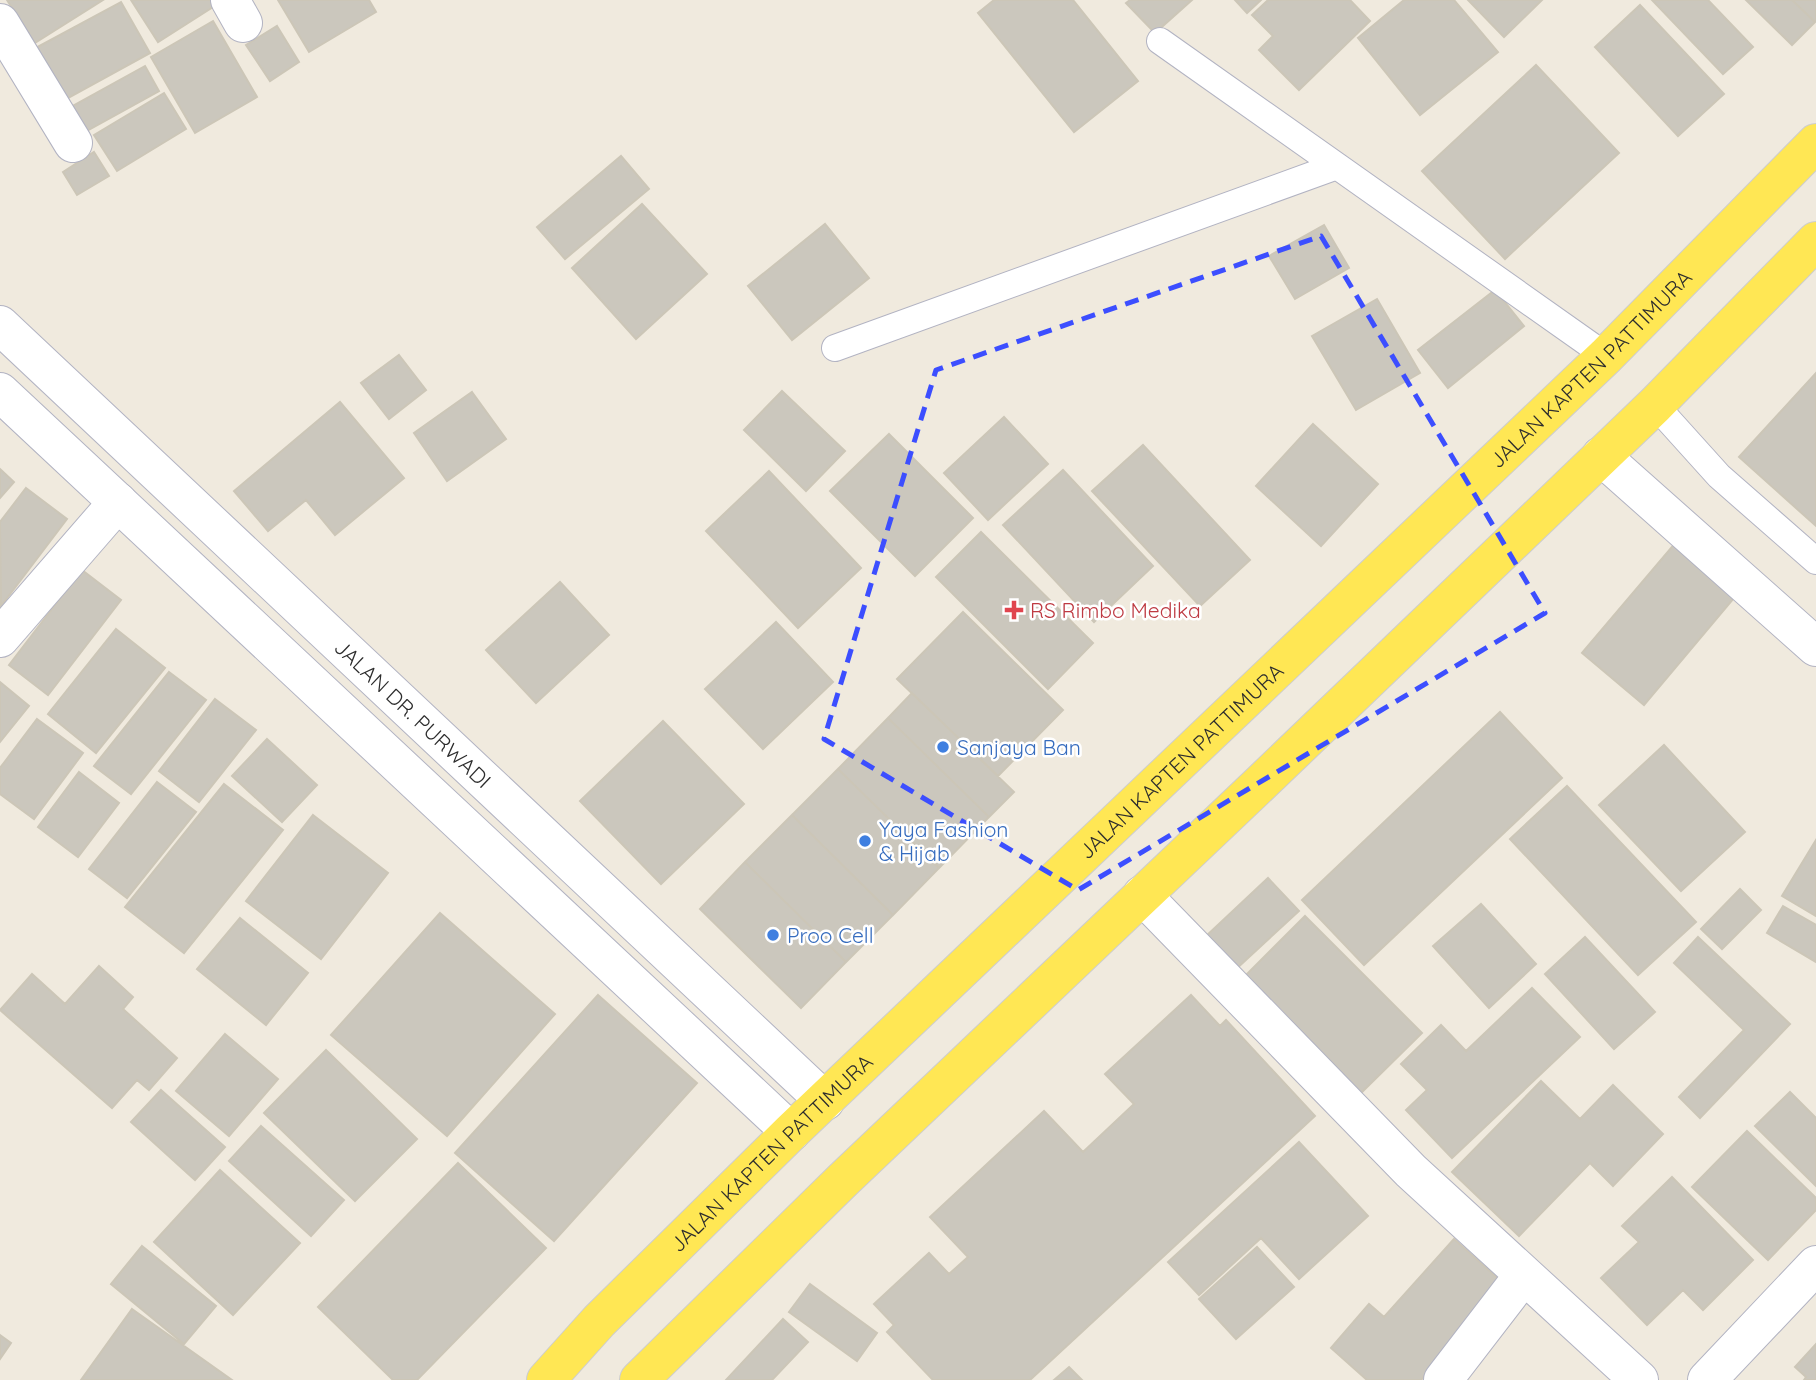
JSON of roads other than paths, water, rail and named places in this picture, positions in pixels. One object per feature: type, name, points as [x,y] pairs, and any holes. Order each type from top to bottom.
[{"type":"main road","name":"JALAN KAPTEN PATTIMURA","points":[[545,1380],[599,1321],[792,1132],[1606,356],[1816,143]]},
{"type":"main road","points":[[654,1375],[843,1180],[1655,405],[1816,241]]},
{"type":"street","points":[[0,23],[73,143]]},
{"type":"street","name":"JALAN DR. PURWADI","points":[[0,325],[825,1101]]},
{"type":"street","points":[[0,392],[792,1132]]},
{"type":"street","points":[[1601,456],[1816,647]]},
{"type":"street","points":[[0,638],[118,502]]},
{"type":"street","points":[[1143,895],[1411,1171],[1639,1380]]},
{"type":"street","points":[[1707,1380],[1816,1265]]},
{"type":"street","points":[[1443,1380],[1523,1276]]},
{"type":"lane","points":[[1160,41],[1606,356]]},
{"type":"lane","points":[[835,348],[1337,166]]},
{"type":"lane","points":[[1655,405],[1719,476],[1816,561]]},
{"type":"place","name":"RS Rimbo Medika","points":[[1014,610]]},
{"type":"place","name":"Sanjaya Ban","points":[[943,747]]},
{"type":"place","name":"Yaya Fashion & Hijab","points":[[865,841]]},
{"type":"place","name":"Proo Cell","points":[[773,935]]}]
